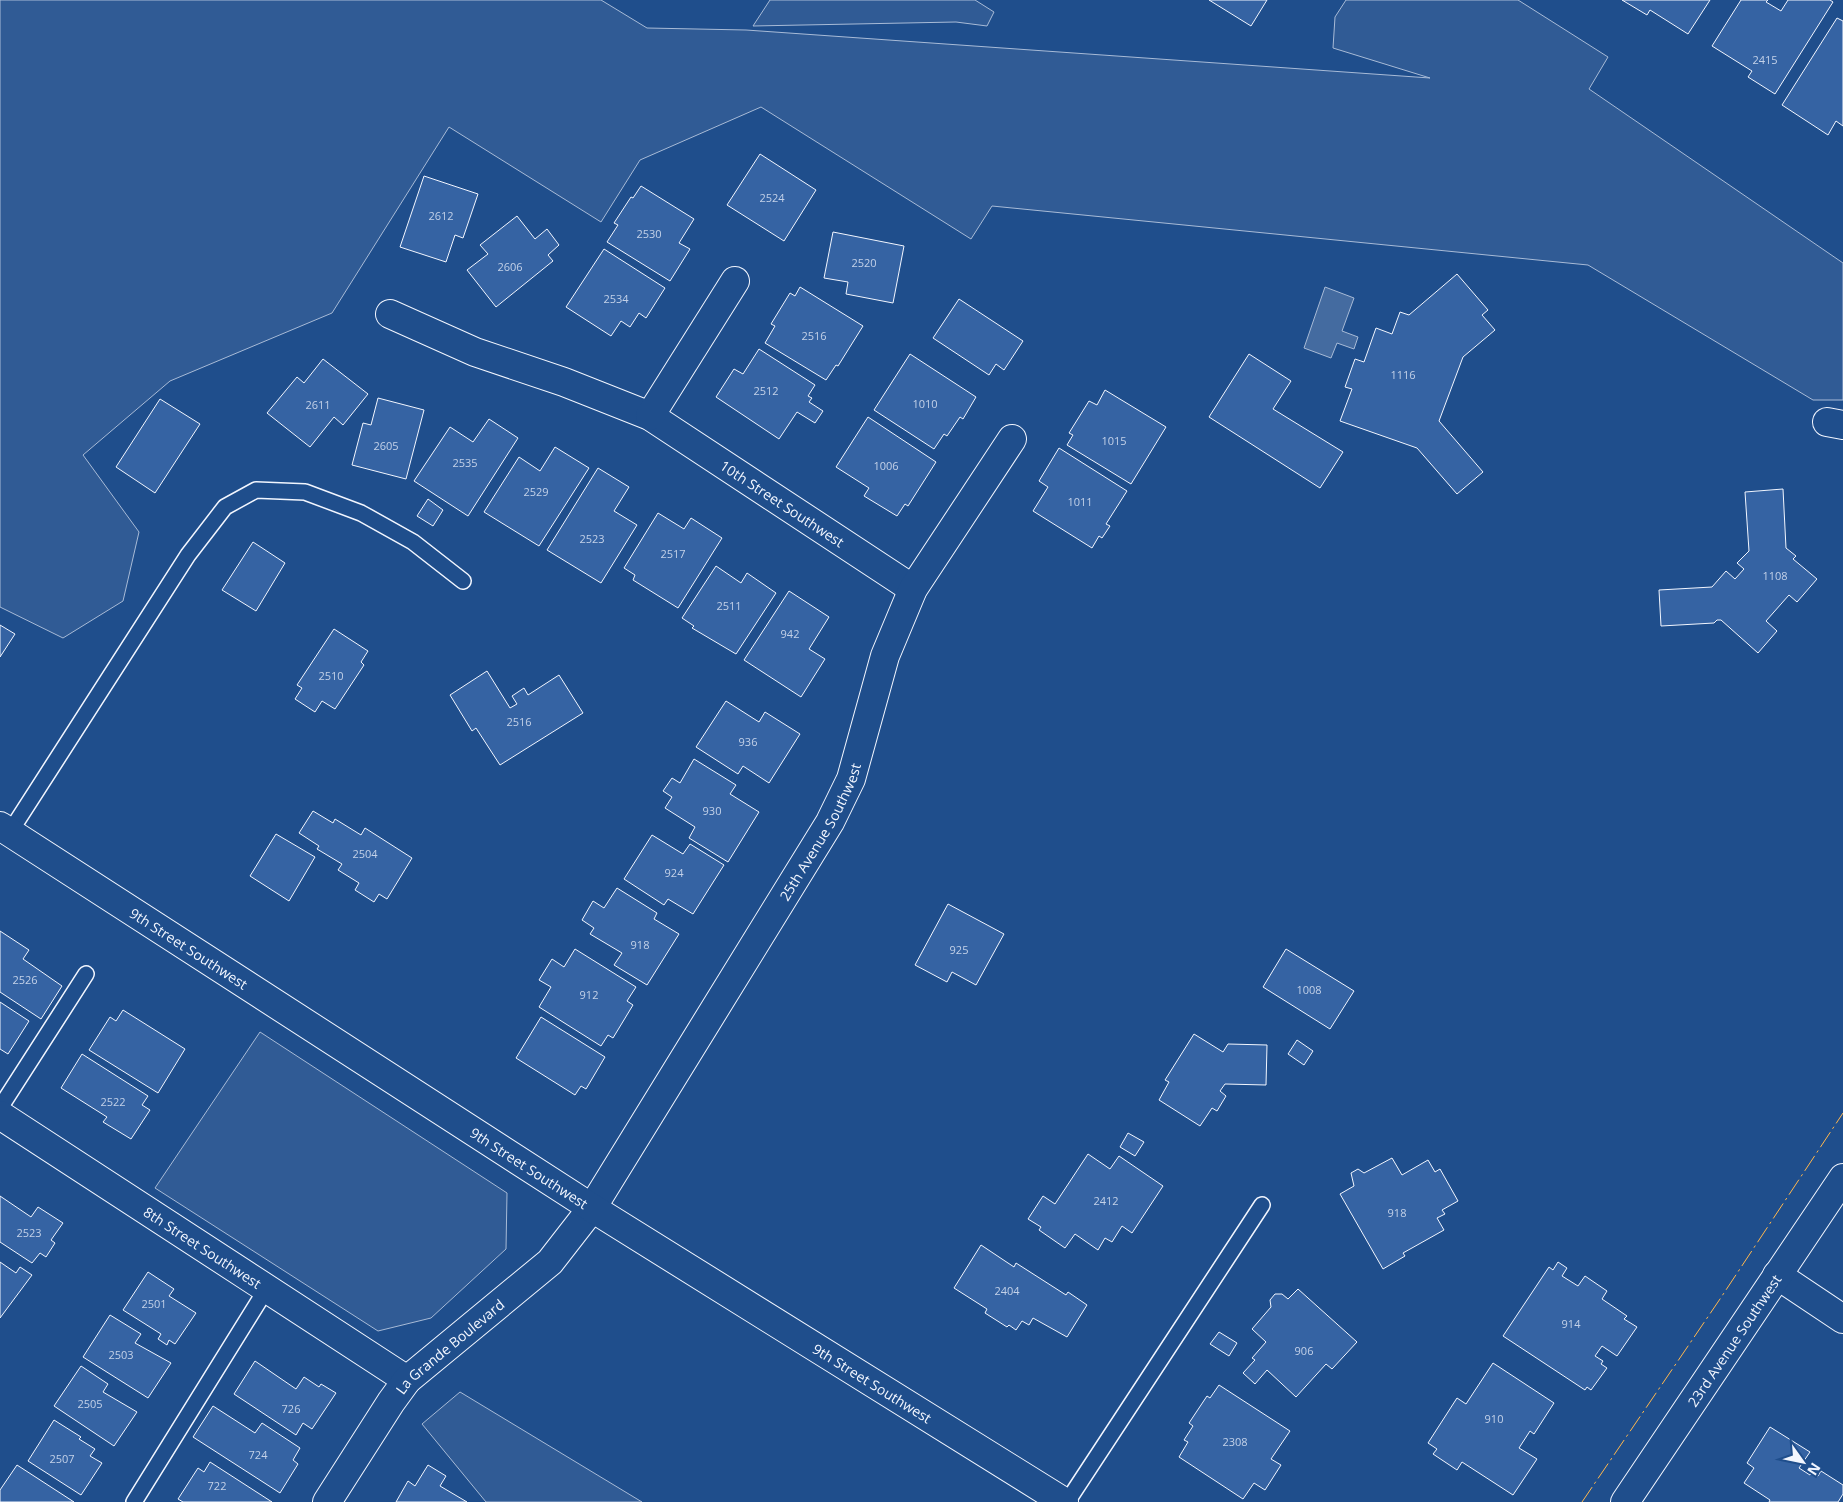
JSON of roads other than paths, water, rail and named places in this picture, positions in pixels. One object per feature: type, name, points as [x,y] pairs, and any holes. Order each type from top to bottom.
[{"type":"street","points":[[650,416],[736,281]]},
{"type":"street","name":"10th Street Southwest","points":[[390,314],[475,352],[564,382],[650,416],[913,590]]},
{"type":"street","name":"25th Avenue Southwest","points":[[592,1208],[830,822],[851,778],[885,656],[913,590],[1012,439]]},
{"type":"street","name":"9th Street Southwest","points":[[5,829],[592,1208],[1066,1502]]},
{"type":"street","name":"8th Street Southwest","points":[[0,1115],[407,1380]]},
{"type":"street","name":"23rd Avenue Southwest","points":[[1625,1502],[1843,1178]]},
{"type":"street","name":"La Grande Boulevard","points":[[327,1502],[407,1380],[550,1262],[592,1208]]},
{"type":"street","points":[[1777,1275],[1843,1319]]},
{"type":"lane","points":[[5,829],[188,556],[225,507],[256,490],[305,492],[361,513],[413,542],[463,581]]},
{"type":"lane","points":[[0,1108],[86,974]]},
{"type":"lane","points":[[1066,1502],[1262,1205]]},
{"type":"lane","points":[[134,1502],[266,1288]]}]
